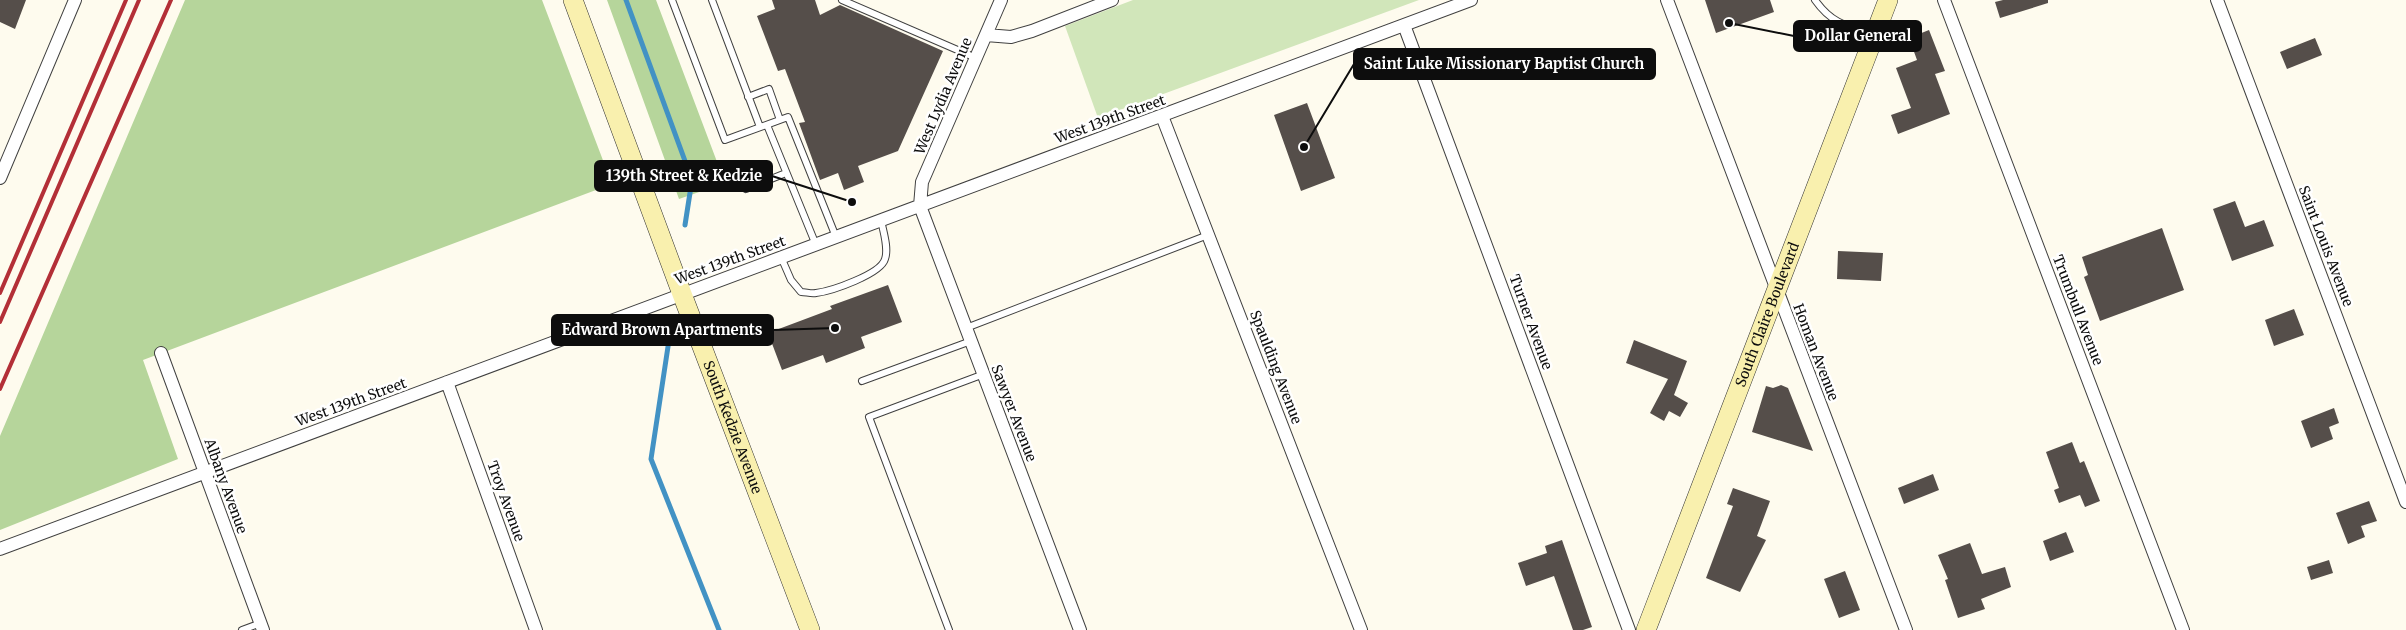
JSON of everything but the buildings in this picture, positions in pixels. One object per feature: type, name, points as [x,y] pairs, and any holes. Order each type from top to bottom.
[{"type":"street","points":[[0,178],[75,0]]},
{"type":"street","name":"South Kedzie Avenue","points":[[573,0],[810,630]]},
{"type":"street","name":"West Lydia Avenue","points":[[920,206],[922,182],[1001,0]]},
{"type":"street","points":[[986,35],[1011,36],[1032,31],[1112,0]]},
{"type":"street","name":"West 139th Street","points":[[0,549],[1471,0]]},
{"type":"street","name":"Homan Avenue","points":[[1667,0],[1906,630]]},
{"type":"street","name":"South Claire Boulevard","points":[[1646,630],[1888,0]]},
{"type":"street","name":"Trumbull Avenue","points":[[1944,0],[2183,630]]},
{"type":"street","name":"Saint Louis Avenue","points":[[2217,0],[2406,502]]},
{"type":"street","name":"Turner Avenue","points":[[1404,25],[1629,630]]},
{"type":"street","name":"Spaulding Avenue","points":[[1162,116],[1361,630]]},
{"type":"street","name":"Sawyer Avenue","points":[[920,206],[1080,630]]},
{"type":"street","name":"Albany Avenue","points":[[161,353],[262,626]]},
{"type":"street","name":"Troy Avenue","points":[[447,382],[536,630]]},
{"type":"lane","points":[[672,0],[725,140],[788,116],[836,237]]},
{"type":"lane","points":[[712,0],[748,97],[786,173],[816,245]]},
{"type":"lane","points":[[842,0],[976,58]]},
{"type":"lane","points":[[1815,0],[1825,14],[1839,23],[1875,34]]},
{"type":"lane","points":[[748,97],[769,89],[780,120]]},
{"type":"lane","points":[[746,190],[786,173]]},
{"type":"lane","points":[[781,257],[791,280],[801,292],[816,293],[832,289],[878,270],[885,259],[885,238],[881,220]]},
{"type":"lane","points":[[966,328],[1208,236]]},
{"type":"lane","points":[[862,381],[971,341]]},
{"type":"lane","points":[[949,630],[869,418],[984,374]]},
{"type":"lane","points":[[242,630],[262,626]]},
{"type":"green space","points":[[185,0],[542,0],[612,184],[143,360],[178,459],[0,530],[0,436]]},
{"type":"green space","points":[[607,0],[656,0],[725,183],[679,199]]},
{"type":"green space","points":[[1133,0],[1419,0],[1098,118],[1065,26]]},
{"type":"waterway","points":[[626,0],[692,180],[685,225]]},
{"type":"waterway","points":[[669,340],[651,459],[719,630]]},
{"type":"railway","points":[[0,293],[126,0]]},
{"type":"railway","points":[[0,322],[139,0]]},
{"type":"railway","points":[[0,389],[171,0]]},
{"type":"place","name":"Dollar General","points":[[1729,23]]},
{"type":"place","name":"Saint Luke Missionary Baptist Church","points":[[1304,147]]},
{"type":"place","name":"139th Street & Kedzie","points":[[852,202]]},
{"type":"place","name":"Edward Brown Apartments","points":[[835,328]]}]
